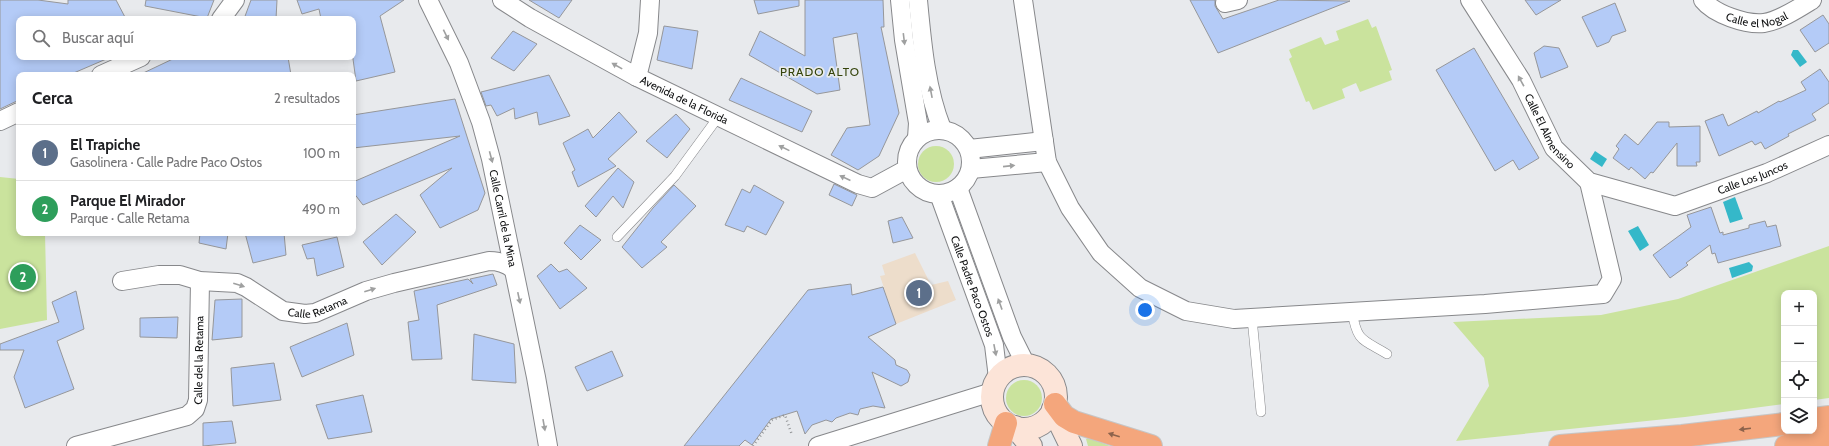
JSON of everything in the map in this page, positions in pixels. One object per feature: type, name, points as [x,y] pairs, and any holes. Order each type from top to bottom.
[{"type":"highway","points":[[1054,406],[1064,416],[1074,422],[1151,446]]},
{"type":"highway","points":[[1817,419],[1829,417]]},
{"type":"highway","points":[[1560,446],[1682,436],[1781,424]]},
{"type":"highway","points":[[999,446],[1010,425]]},
{"type":"highway","points":[[1786,446],[1829,436]]},
{"type":"main road","points":[[1031,446],[1010,425],[998,416],[994,407],[995,385],[1011,368],[1026,365],[1037,368],[1046,374],[1052,383],[1055,393],[1054,406],[1071,446]]},
{"type":"main road","points":[[1010,425],[1025,428],[1035,427],[1044,422],[1054,406]]},
{"type":"street","points":[[223,16],[235,0]]},
{"type":"street","name":"Calle Carril de la Mina","points":[[428,0],[459,63],[481,122],[496,178],[548,446]]},
{"type":"street","name":"Avenida de la Florida","points":[[502,0],[530,18],[637,77],[852,181],[872,188],[907,169]]},
{"type":"street","points":[[637,77],[648,33],[650,0]]},
{"type":"street","points":[[900,0],[904,40],[918,123],[917,138]]},
{"type":"street","points":[[918,0],[931,94],[942,129]]},
{"type":"street","points":[[1023,0],[1047,162],[1070,208],[1101,253],[1140,288],[1186,311],[1234,319],[1485,304],[1603,294],[1612,279],[1589,182]]},
{"type":"street","name":"Calle El Almensino","points":[[1470,0],[1521,80],[1554,148],[1589,182],[1675,206]]},
{"type":"street","name":"Calle el Nogal","points":[[1703,0],[1717,12],[1740,20],[1763,23],[1797,10],[1812,0]]},
{"type":"street","points":[[108,72],[134,60]]},
{"type":"street","points":[[0,121],[16,113]]},
{"type":"street","points":[[942,129],[958,136],[969,149],[971,169],[966,180],[958,188],[940,194],[926,192],[915,185],[907,169],[908,152],[917,138],[928,131],[942,129]]},
{"type":"street","points":[[969,149],[1044,141]]},
{"type":"street","name":"Calle Los Juncos","points":[[1675,206],[1767,173],[1829,146]]},
{"type":"street","points":[[971,169],[1047,162]]},
{"type":"street","name":"Calle Padre Paco Ostos","points":[[958,188],[1012,337],[1026,365]]},
{"type":"street","name":"Calle Padre Paco Ostos","points":[[940,194],[994,345],[995,385]]},
{"type":"street","name":"Calle Retama","points":[[122,281],[159,275],[180,275],[200,280],[237,283],[246,287],[283,311],[305,314],[315,312],[366,291],[489,261],[498,261],[509,265],[513,269]]},
{"type":"street","name":"Calle del la Retama","points":[[76,446],[187,416],[195,409],[198,400],[200,280]]},
{"type":"street","points":[[818,446],[995,385]]},
{"type":"lane","points":[[617,238],[675,176],[719,116]]},
{"type":"lane","points":[[1352,311],[1359,337],[1387,354]]},
{"type":"lane","points":[[1252,318],[1261,412]]},
{"type":"path","points":[[753,446],[772,420],[785,414],[792,435]]},
{"type":"shaded area","points":[[915,253],[931,285],[948,281],[956,300],[896,324],[880,276],[885,275],[882,265]]},
{"type":"green space","points":[[1368,19],[1372,28],[1376,26],[1392,70],[1389,71],[1392,80],[1360,92],[1356,83],[1342,89],[1345,98],[1313,110],[1309,101],[1306,102],[1289,59],[1292,57],[1289,50],[1321,37],[1325,45],[1339,40],[1336,31]]},
{"type":"green space","points":[[940,146],[949,151],[953,157],[953,171],[949,177],[940,182],[932,182],[923,177],[919,171],[918,160],[923,151],[929,147]]},
{"type":"green space","points":[[0,177],[16,179],[16,236],[45,236],[47,320],[0,329]]},
{"type":"green space","points":[[1829,246],[1829,398],[1817,400],[1817,290],[1781,290],[1781,404],[1685,417],[1456,441],[1489,386],[1484,358],[1453,322],[1601,315],[1678,299]]},
{"type":"green space","points":[[1028,380],[1037,385],[1041,391],[1041,405],[1037,411],[1028,416],[1020,416],[1011,411],[1007,405],[1006,394],[1011,385],[1017,381]]},
{"type":"green space","points":[[1089,438],[1110,446],[1088,446],[1086,439]]},
{"type":"water","points":[[1793,50],[1798,50],[1807,62],[1800,67],[1791,55]]},
{"type":"water","points":[[1595,151],[1607,159],[1602,167],[1590,159]]},
{"type":"water","points":[[1735,197],[1743,219],[1730,223],[1723,202]]},
{"type":"water","points":[[1638,226],[1649,245],[1640,251],[1628,231]]},
{"type":"water","points":[[1749,262],[1753,266],[1752,271],[1732,278],[1729,268]]},
{"type":"building","points":[[0,0],[38,0],[68,4],[68,0],[116,0],[124,16],[16,16],[16,60],[104,60],[76,72],[16,72],[16,101],[0,109]]},
{"type":"building","points":[[146,0],[214,0],[208,16],[197,16],[145,6]]},
{"type":"building","points":[[251,0],[277,0],[276,16],[245,16]]},
{"type":"building","points":[[297,0],[404,0],[380,16],[395,72],[356,81],[356,72],[353,60],[356,60],[356,16],[320,16],[319,9],[302,14]]},
{"type":"building","points":[[529,0],[572,0],[559,18]]},
{"type":"building","points":[[754,0],[799,0],[799,6],[758,14]]},
{"type":"building","points":[[805,0],[883,0],[884,27],[881,27],[899,113],[879,156],[858,170],[831,155],[847,128],[870,125],[857,33],[833,38],[840,90],[817,94],[749,55],[760,31],[805,56]]},
{"type":"building","points":[[1190,0],[1215,0],[1215,6],[1223,19],[1279,0],[1350,1],[1218,53]]},
{"type":"building","points":[[1525,0],[1561,0],[1536,15]]},
{"type":"building","points":[[1615,3],[1626,31],[1612,36],[1609,42],[1597,47],[1582,17]]},
{"type":"building","points":[[1823,15],[1829,24],[1829,43],[1815,52],[1800,30]]},
{"type":"building","points":[[664,26],[698,31],[692,69],[657,60]]},
{"type":"building","points":[[513,31],[537,44],[514,71],[491,58]]},
{"type":"building","points":[[1544,46],[1559,48],[1568,67],[1541,78],[1534,53]]},
{"type":"building","points":[[1474,48],[1539,158],[1519,170],[1513,160],[1495,171],[1436,70]]},
{"type":"building","points":[[171,60],[288,60],[290,72],[145,72]]},
{"type":"building","points":[[1820,69],[1829,82],[1829,103],[1812,114],[1816,120],[1788,134],[1789,136],[1765,149],[1761,142],[1755,145],[1752,141],[1719,156],[1705,121],[1723,114],[1728,126],[1757,111],[1758,113],[1779,101],[1780,102],[1806,90],[1801,82]]},
{"type":"building","points":[[549,75],[570,116],[539,125],[537,112],[515,119],[514,108],[497,116],[491,105],[486,106],[481,92]]},
{"type":"building","points":[[741,78],[812,111],[802,132],[729,100]]},
{"type":"building","points":[[455,99],[485,193],[478,210],[440,228],[420,195],[452,168],[363,205],[356,196],[356,181],[460,136],[356,148],[356,115]]},
{"type":"building","points":[[619,112],[637,132],[608,159],[616,166],[578,187],[572,172],[575,170],[563,143],[588,129],[593,138]]},
{"type":"building","points":[[676,114],[690,129],[667,158],[646,141]]},
{"type":"building","points":[[1657,122],[1669,122],[1669,127],[1700,126],[1700,162],[1696,162],[1697,166],[1677,166],[1677,143],[1653,173],[1651,172],[1645,179],[1631,167],[1629,170],[1613,158],[1619,149],[1616,146],[1625,134],[1638,145]]},
{"type":"building","points":[[618,168],[634,182],[623,208],[613,196],[596,217],[585,206]]},
{"type":"building","points":[[834,184],[857,195],[852,206],[829,195]]},
{"type":"building","points":[[674,185],[696,206],[661,242],[667,247],[642,268],[622,247],[653,208]]},
{"type":"building","points":[[754,185],[784,202],[766,235],[747,226],[744,232],[725,225],[742,189],[750,193]]},
{"type":"building","points":[[1711,207],[1720,233],[1723,232],[1723,235],[1749,228],[1749,225],[1765,221],[1767,227],[1776,225],[1781,246],[1718,263],[1715,253],[1712,254],[1710,245],[1686,263],[1688,265],[1670,278],[1653,255],[1691,227],[1687,215]]},
{"type":"building","points":[[396,214],[416,232],[382,265],[363,242]]},
{"type":"building","points":[[902,217],[913,238],[893,243],[888,221]]},
{"type":"building","points":[[580,225],[601,240],[581,260],[564,243]]},
{"type":"building","points":[[200,236],[228,236],[226,249],[199,243]]},
{"type":"building","points":[[246,236],[284,236],[286,255],[253,263]]},
{"type":"building","points":[[337,237],[344,267],[317,276],[314,258],[307,259],[302,245]]},
{"type":"building","points":[[551,264],[559,272],[567,269],[587,288],[560,309],[537,276]]},
{"type":"building","points":[[493,274],[497,285],[437,305],[442,359],[412,360],[408,322],[419,320],[414,291],[468,279],[473,284],[470,279]]},
{"type":"building","points":[[851,284],[852,295],[883,287],[896,324],[868,337],[895,360],[896,365],[907,370],[910,375],[908,382],[901,386],[872,372],[885,408],[873,406],[860,409],[858,415],[850,413],[836,418],[832,422],[826,420],[812,425],[805,434],[797,411],[771,419],[752,445],[745,440],[739,446],[684,446],[808,290]]},
{"type":"building","points":[[76,291],[84,329],[57,341],[74,389],[25,408],[14,377],[24,350],[0,350],[0,344],[59,322],[52,302]]},
{"type":"building","points":[[242,299],[242,337],[212,340],[215,300]]},
{"type":"building","points":[[178,317],[177,338],[140,337],[140,318]]},
{"type":"building","points":[[347,323],[354,355],[302,377],[290,347]]},
{"type":"building","points":[[474,334],[514,344],[516,383],[472,380]]},
{"type":"building","points":[[612,351],[623,376],[587,391],[575,367]]},
{"type":"building","points":[[274,363],[281,400],[233,406],[231,368]]},
{"type":"building","points":[[363,395],[372,432],[328,439],[316,405]]},
{"type":"building","points":[[232,421],[236,443],[203,446],[203,423]]},
{"type":"place","name":"Parque El Mirador","points":[[23,277]]},
{"type":"place","name":"El Trapiche","points":[[919,293]]},
{"type":"district","name":"PRADO ALTO","points":[[820,72]]}]
